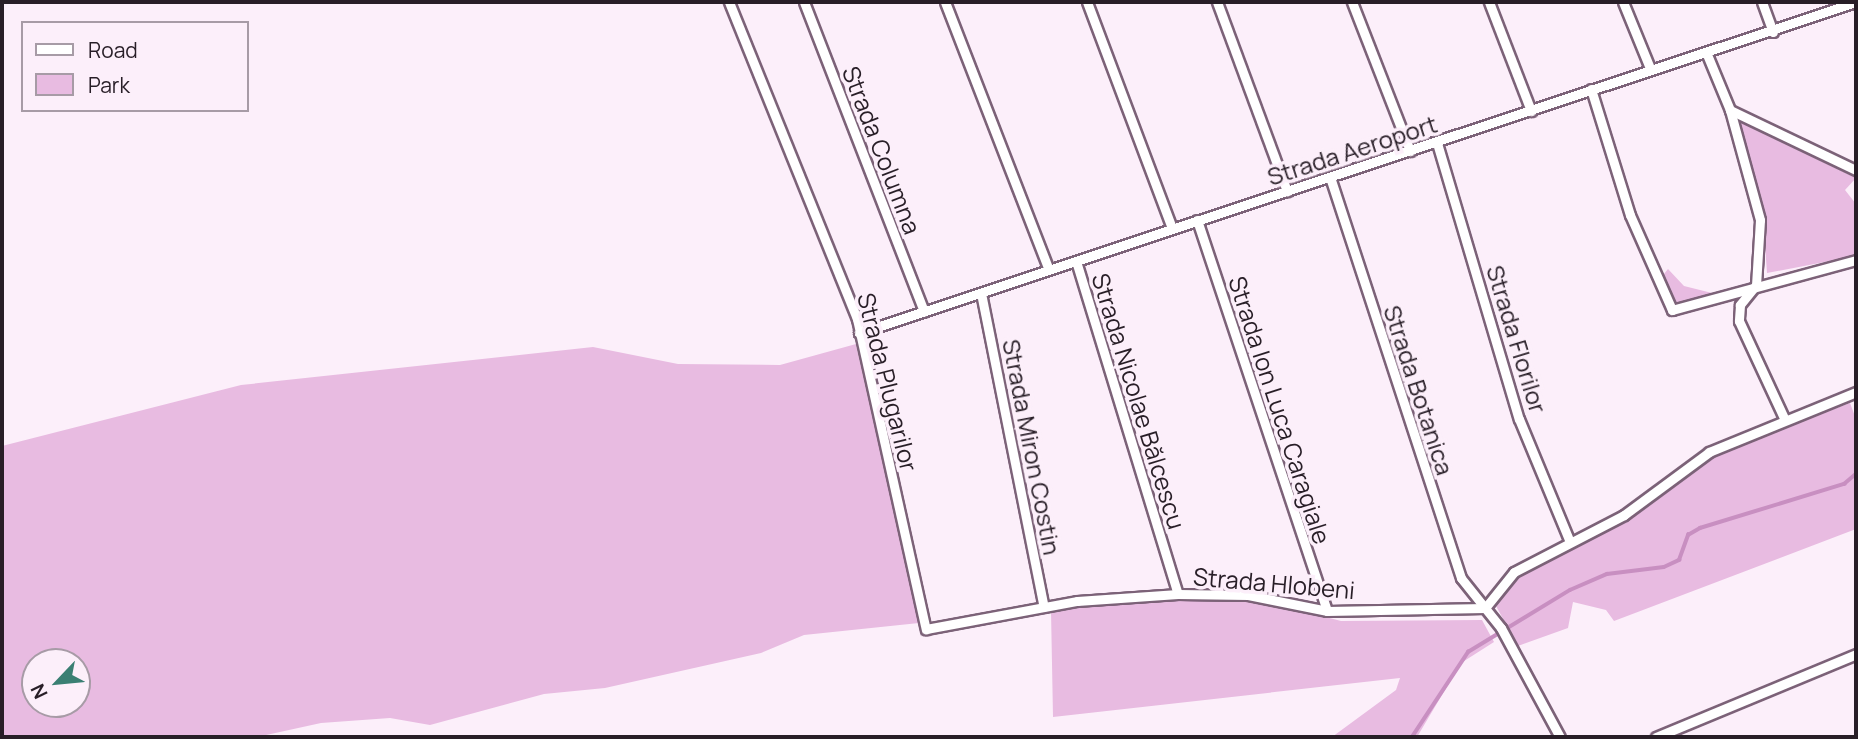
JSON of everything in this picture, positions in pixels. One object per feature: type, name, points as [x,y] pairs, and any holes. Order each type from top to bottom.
[{"type":"street","name":"Strada Plugarilor","points":[[729,2],[825,231],[859,332],[926,629],[1044,607]]},
{"type":"street","name":"Strada Columna","points":[[804,2],[924,312]]},
{"type":"street","points":[[945,2],[1049,270]]},
{"type":"street","points":[[1087,2],[1172,228]]},
{"type":"street","points":[[1217,2],[1287,191]]},
{"type":"street","points":[[1352,2],[1410,151]]},
{"type":"street","points":[[1489,2],[1531,111]]},
{"type":"street","points":[[1623,2],[1650,68]]},
{"type":"street","points":[[1762,2],[1773,32]]},
{"type":"street","name":"Strada Aeroport","points":[[859,332],[1437,143],[1650,68],[1773,32],[1856,2]]},
{"type":"street","points":[[1706,52],[1730,110],[1760,220],[1756,285],[1740,306],[1739,321],[1785,420]]},
{"type":"street","points":[[1591,89],[1630,215],[1672,310],[1701,306],[1756,285],[1856,261]]},
{"type":"street","points":[[1730,110],[1856,170]]},
{"type":"street","name":"Strada Florilor","points":[[1437,143],[1520,419],[1570,542]]},
{"type":"street","name":"Strada Botanica","points":[[1330,177],[1461,578],[1501,628],[1560,737]]},
{"type":"street","name":"Strada Ion Luca Caragiale","points":[[1197,220],[1327,611]]},
{"type":"street","name":"Strada Nicolae Bălcescu","points":[[1076,261],[1178,594]]},
{"type":"street","name":"Strada Miron Costin","points":[[981,293],[1044,607]]},
{"type":"street","points":[[1485,608],[1514,572],[1624,515],[1709,452],[1856,392]]},
{"type":"street","name":"Strada Hlobeni","points":[[1044,607],[1178,594],[1248,595],[1327,611],[1485,608]]},
{"type":"street","points":[[1656,737],[1856,654]]},
{"type":"green space","points":[[1737,120],[1856,178],[1845,190],[1856,204],[1856,256],[1767,273],[1763,217]]},
{"type":"green space","points":[[1668,269],[1684,286],[1720,295],[1686,306],[1676,302],[1659,280]]},
{"type":"green space","points":[[856,344],[919,623],[804,635],[761,653],[605,688],[544,694],[430,725],[390,718],[321,723],[257,737],[2,737],[2,446],[241,385],[593,347],[678,364],[780,365]]},
{"type":"green space","points":[[1850,403],[1856,419],[1856,529],[1614,621],[1606,610],[1573,602],[1568,628],[1518,646],[1496,606],[1525,571],[1620,525],[1719,452]]},
{"type":"green space","points":[[1175,597],[1250,597],[1341,621],[1482,620],[1494,642],[1461,663],[1417,737],[1332,737],[1396,690],[1400,678],[1053,717],[1051,611]]},
{"type":"waterway","points":[[1412,737],[1468,652],[1570,590],[1607,574],[1664,567],[1679,560],[1688,535],[1700,528],[1844,484],[1856,474]]}]
